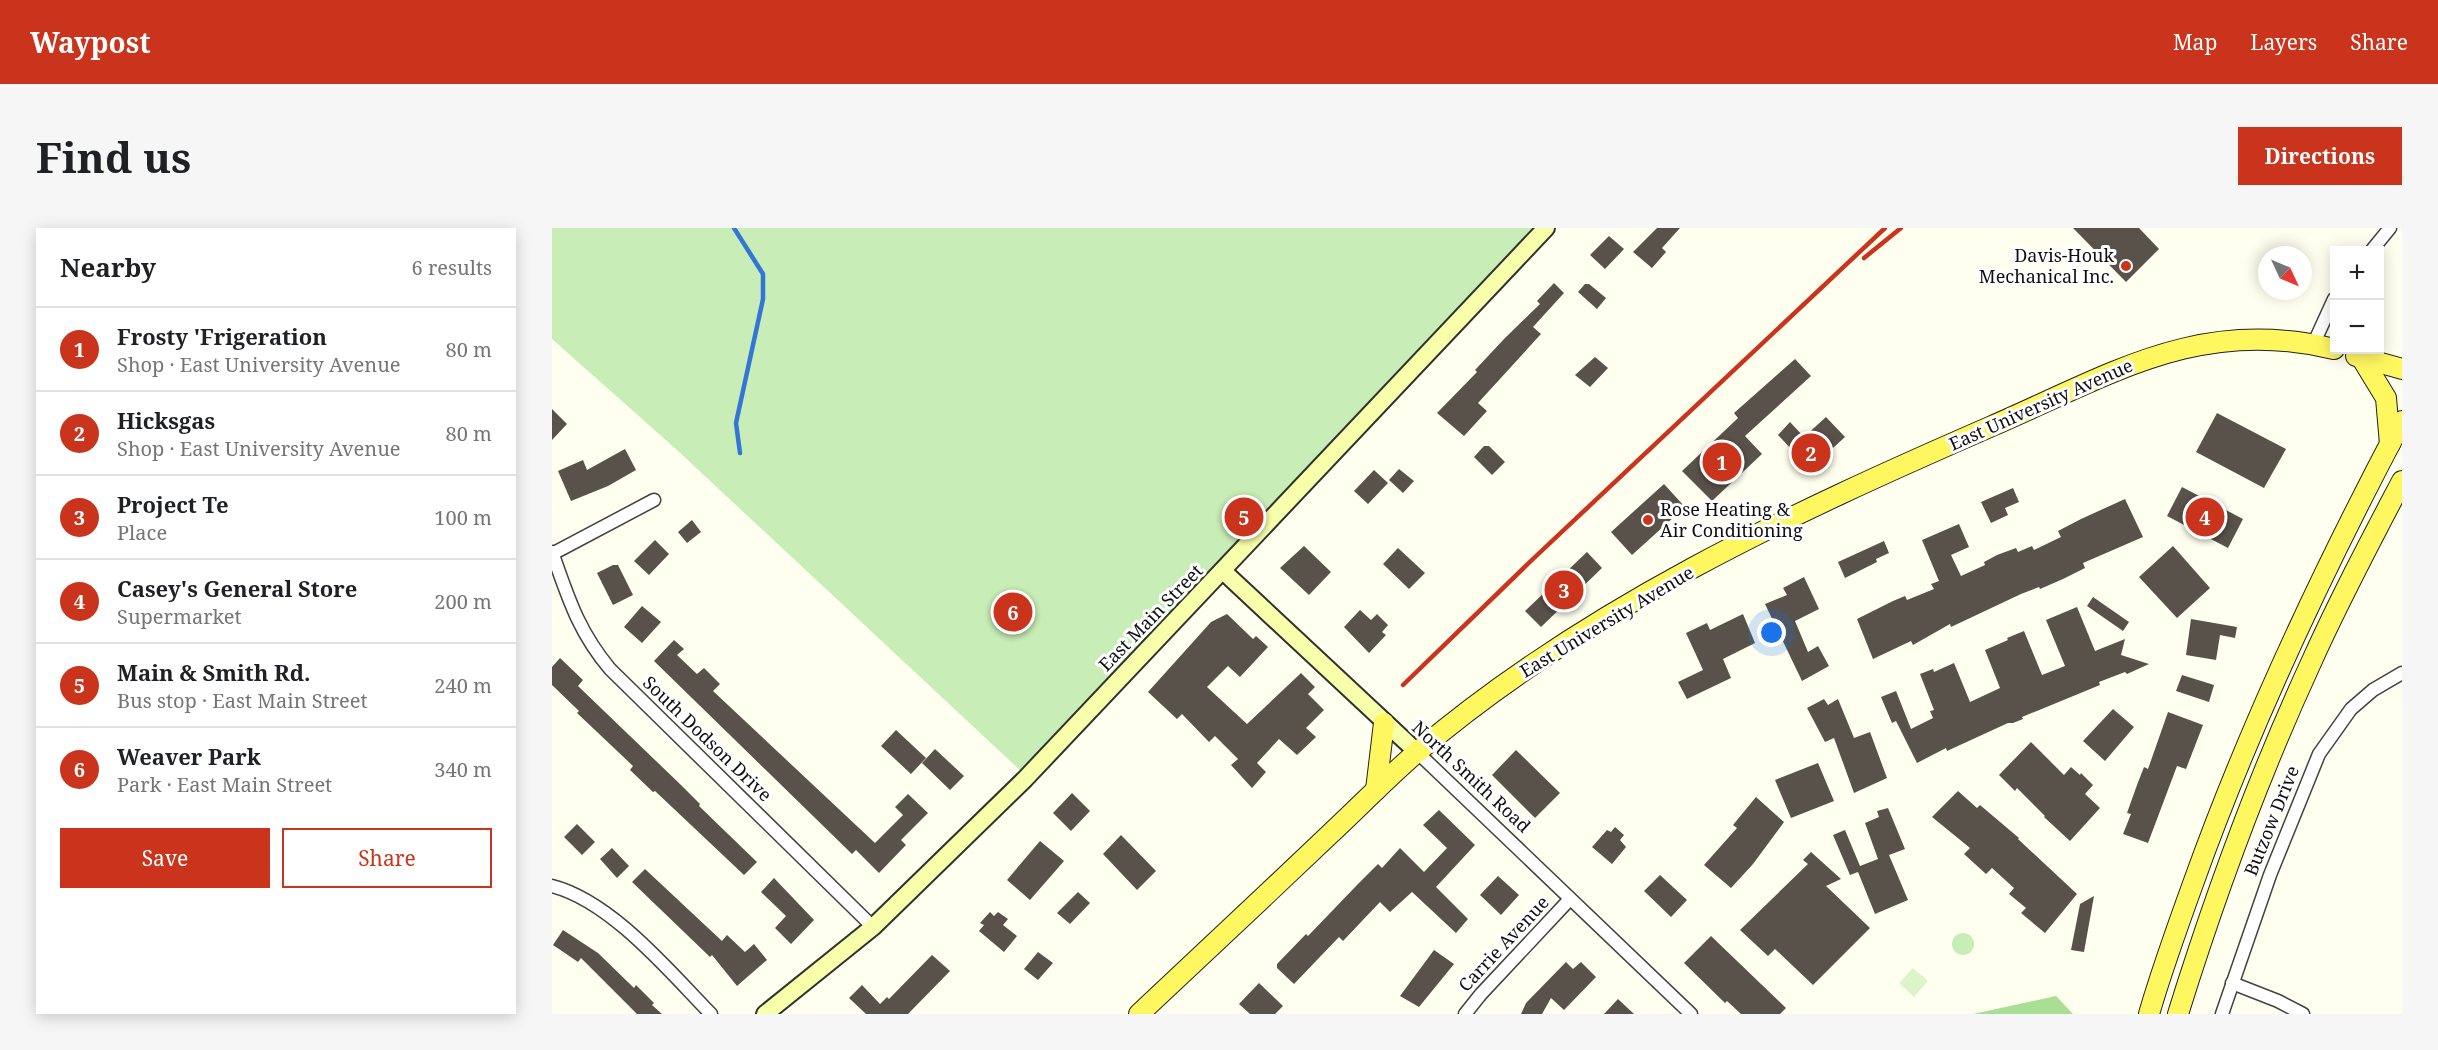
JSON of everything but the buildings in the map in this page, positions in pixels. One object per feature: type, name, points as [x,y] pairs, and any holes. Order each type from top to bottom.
[{"type":"main road","name":"East Main Street","points":[[765,1014],[873,927],[1025,779],[1546,228]]},
{"type":"main road","name":"East University Avenue","points":[[1139,1014],[1417,752],[1521,674],[1579,634],[1648,592],[1798,515],[2129,365],[2169,351],[2225,340],[2255,339],[2330,348]]},
{"type":"main road","name":"East University Avenue","points":[[2351,354],[2402,369]]},
{"type":"main road","points":[[2361,357],[2386,398],[2390,444]]},
{"type":"main road","points":[[2149,1014],[2219,812],[2262,707],[2348,523],[2402,421]]},
{"type":"main road","points":[[2178,1014],[2237,841],[2272,753],[2309,666],[2352,576],[2402,481]]},
{"type":"main road","name":"North Smith Road","points":[[1223,571],[1417,752]]},
{"type":"main road","points":[[1376,790],[1384,723]]},
{"type":"street","points":[[2375,246],[2390,228]]},
{"type":"street","points":[[2313,345],[2334,300]]},
{"type":"street","points":[[552,553],[654,500]]},
{"type":"street","name":"South Dodson Drive","points":[[552,553],[582,630],[606,664],[873,927]]},
{"type":"street","name":"Butzow Drive","points":[[2222,1014],[2270,875],[2319,754],[2351,709],[2373,690],[2402,673]]},
{"type":"street","name":"North Smith Road","points":[[1417,752],[1691,1014]]},
{"type":"street","points":[[552,885],[580,896],[604,911],[633,936],[711,1014]]},
{"type":"street","name":"Carrie Avenue","points":[[1465,1014],[1570,899]]},
{"type":"street","points":[[2232,983],[2278,1001],[2303,1014]]},
{"type":"green space","points":[[552,228],[1544,228],[1023,773],[677,450],[552,339]]},
{"type":"green space","points":[[1963,933],[1971,936],[1974,944],[1971,952],[1963,955],[1955,952],[1952,944],[1955,936]]},
{"type":"green space","points":[[1913,968],[1928,981],[1914,997],[1899,983]]},
{"type":"green space","points":[[2056,996],[2073,1014],[1973,1014]]},
{"type":"waterway","points":[[734,228],[763,274],[763,299],[736,423],[740,453]]},
{"type":"railway","points":[[1403,685],[1534,558],[1885,228]]},
{"type":"railway","points":[[1864,258],[1901,228]]},
{"type":"place","name":"Davis-Houk Mechanical Inc.","points":[[2126,266]]},
{"type":"place","name":"Hicksgas","points":[[1811,453]]},
{"type":"place","name":"Frosty 'Frigeration","points":[[1722,462]]},
{"type":"place","name":"Main & Smith Rd.","points":[[1244,517]]},
{"type":"place","name":"Casey's General Store","points":[[2205,517]]},
{"type":"place","name":"Rose Heating & Air Conditioning","points":[[1648,520]]},
{"type":"place","name":"Project Te","points":[[1564,590]]},
{"type":"place","name":"Weaver Park","points":[[1013,612]]}]
